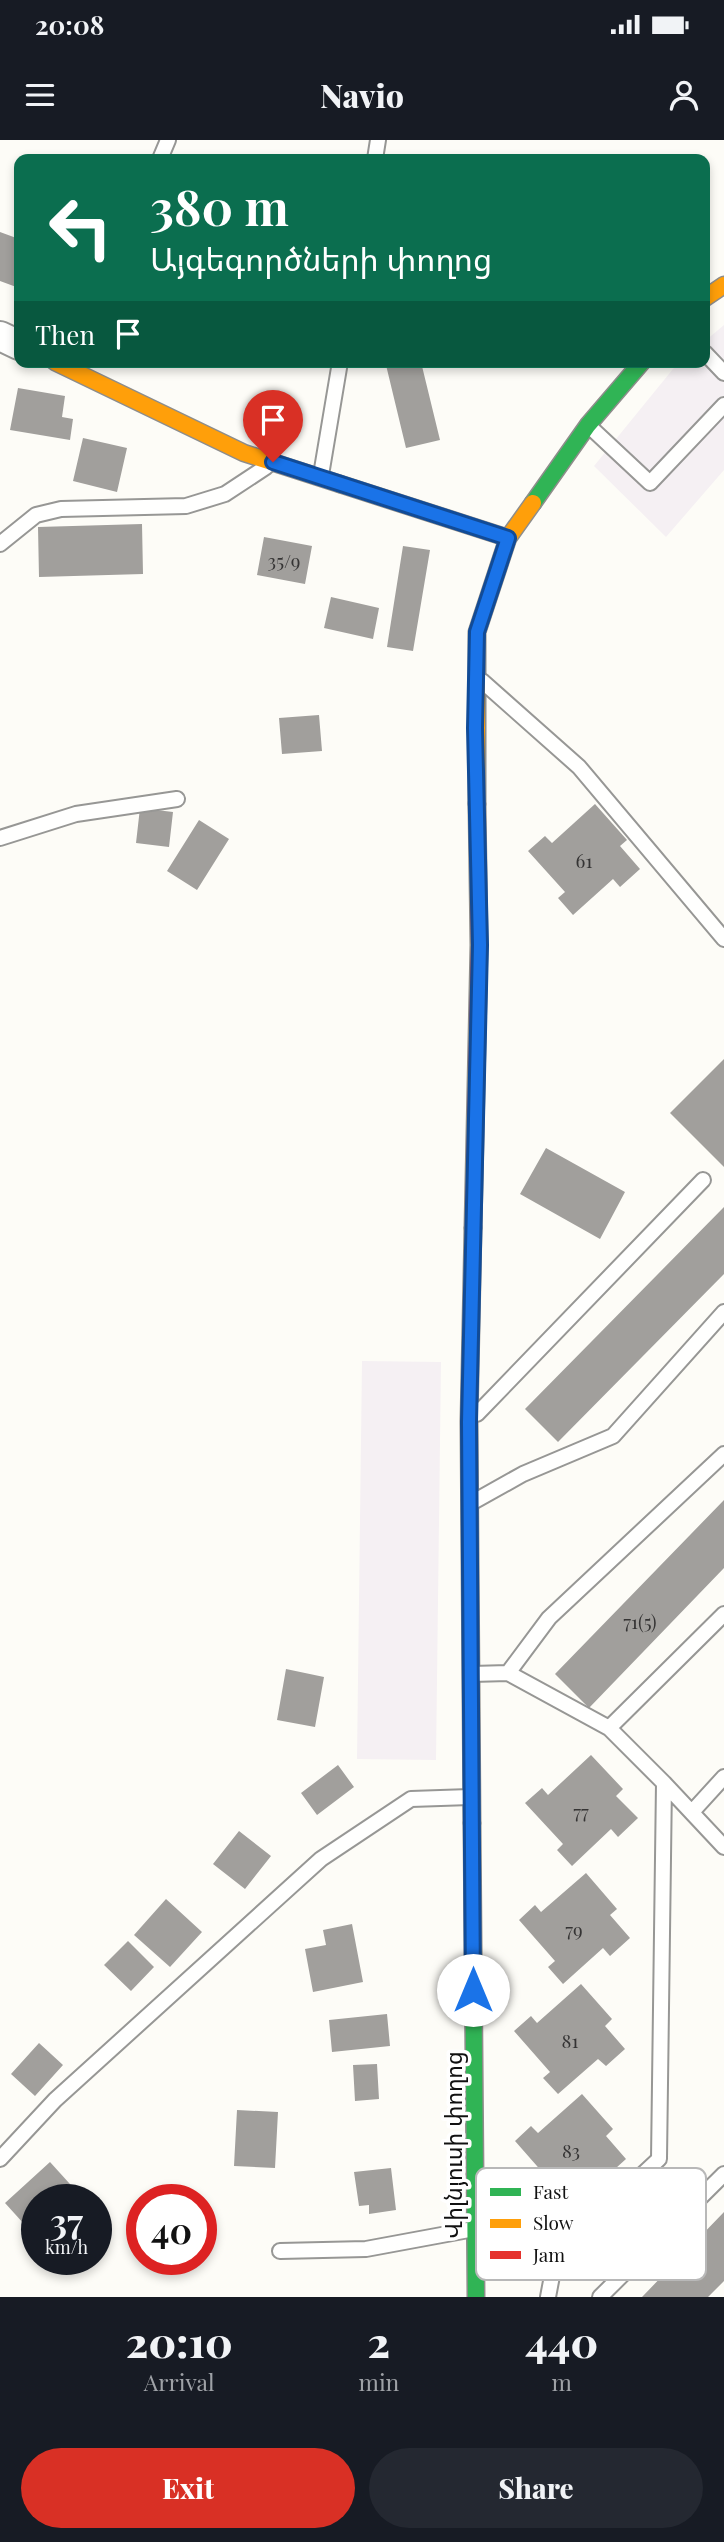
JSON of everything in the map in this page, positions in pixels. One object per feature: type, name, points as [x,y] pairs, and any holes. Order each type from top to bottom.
[{"type":"street","points":[[79,368],[244,453],[508,538]]},
{"type":"street","name":"Վիլնյուսի փողոց","points":[[476,2297],[469,1422],[480,945],[477,632],[508,538],[588,425],[637,368]]},
{"type":"lane","points":[[710,358],[724,373]]},
{"type":"lane","points":[[320,477],[339,368]]},
{"type":"lane","points":[[588,425],[650,483],[724,405]]},
{"type":"lane","points":[[0,544],[36,515],[61,509],[186,506],[225,494],[273,462]]},
{"type":"lane","points":[[476,676],[579,767],[724,940]]},
{"type":"lane","points":[[0,838],[76,814],[177,799]]},
{"type":"lane","points":[[469,1422],[703,1180]]},
{"type":"lane","points":[[469,1505],[523,1474],[613,1436],[724,1312]]},
{"type":"lane","points":[[508,1673],[549,1618],[724,1454]]},
{"type":"lane","points":[[609,1728],[724,1614]]},
{"type":"lane","points":[[471,1674],[508,1673],[609,1728],[724,1847]]},
{"type":"lane","points":[[692,1812],[724,1777]]},
{"type":"lane","points":[[649,2168],[659,2159],[664,1783]]},
{"type":"lane","points":[[0,2159],[55,2100],[321,1859],[411,1799],[472,1797]]},
{"type":"lane","points":[[706,2192],[724,2174]]},
{"type":"lane","points":[[280,2251],[366,2249],[475,2228]]},
{"type":"lane","points":[[600,2297],[617,2280]]},
{"type":"shaded area","points":[[724,325],[724,470],[666,537],[594,466],[674,368],[710,368],[710,337]]},
{"type":"shaded area","points":[[362,1361],[441,1362],[436,1760],[357,1759]]},
{"type":"building","points":[[0,232],[14,237],[14,286],[0,281]]},
{"type":"building","points":[[387,368],[422,368],[440,440],[406,448]]},
{"type":"building","points":[[18,388],[65,396],[62,417],[73,419],[70,440],[10,430]]},
{"type":"building","points":[[83,438],[127,448],[117,492],[73,481]]},
{"type":"building","points":[[142,524],[143,574],[39,577],[38,527]]},
{"type":"building","points":[[264,537],[312,546],[305,584],[257,575]]},
{"type":"building","points":[[403,546],[430,550],[413,651],[387,647]]},
{"type":"building","points":[[331,597],[379,608],[373,639],[324,628]]},
{"type":"building","points":[[319,715],[322,751],[282,754],[279,718]]},
{"type":"building","points":[[595,804],[627,840],[620,846],[640,869],[620,887],[613,879],[573,915],[558,898],[565,892],[528,851],[545,836],[552,843]]},
{"type":"building","points":[[140,808],[173,812],[169,847],[136,843]]},
{"type":"building","points":[[199,820],[229,839],[197,890],[167,871]]},
{"type":"building","points":[[724,1059],[724,1167],[670,1113]]},
{"type":"building","points":[[546,1148],[625,1192],[600,1239],[520,1194]]},
{"type":"building","points":[[724,1207],[724,1274],[558,1442],[525,1409]]},
{"type":"building","points":[[724,1500],[724,1568],[589,1708],[555,1674]]},
{"type":"building","points":[[286,1669],[324,1677],[315,1727],[277,1720]]},
{"type":"building","points":[[591,1755],[623,1789],[616,1796],[638,1818],[618,1837],[611,1829],[572,1866],[557,1850],[563,1844],[525,1803],[542,1788],[548,1795]]},
{"type":"building","points":[[338,1765],[354,1787],[317,1815],[301,1793]]},
{"type":"building","points":[[239,1831],[271,1856],[245,1889],[213,1864]]},
{"type":"building","points":[[586,1873],[617,1909],[610,1915],[630,1938],[610,1956],[603,1948],[563,1984],[548,1967],[555,1961],[519,1920],[535,1905],[541,1912]]},
{"type":"building","points":[[166,1899],[202,1932],[170,1967],[134,1935]]},
{"type":"building","points":[[352,1924],[363,1982],[313,1992],[305,1949],[326,1945],[323,1930]]},
{"type":"building","points":[[128,1941],[154,1967],[131,1991],[104,1965]]},
{"type":"building","points":[[581,1984],[612,2019],[605,2026],[625,2049],[606,2066],[598,2059],[558,2094],[543,2078],[550,2072],[514,2031],[531,2016],[537,2023]]},
{"type":"building","points":[[387,2014],[390,2046],[332,2052],[329,2020]]},
{"type":"building","points":[[39,2043],[63,2065],[35,2096],[11,2074]]},
{"type":"building","points":[[377,2064],[379,2099],[355,2101],[353,2065]]},
{"type":"building","points":[[582,2094],[613,2129],[606,2136],[626,2159],[616,2168],[539,2168],[515,2141],[531,2126],[538,2133]]},
{"type":"building","points":[[237,2110],[278,2112],[275,2168],[234,2166]]},
{"type":"building","points":[[50,2162],[70,2184],[26,2184]]},
{"type":"building","points":[[391,2168],[396,2210],[369,2214],[369,2205],[359,2206],[354,2172]]},
{"type":"building","points":[[21,2188],[21,2221],[5,2203]]},
{"type":"building","points":[[724,2212],[724,2281],[708,2297],[642,2297],[658,2280],[706,2280],[706,2231]]},
{"type":"traffic: fast","points":[[533,503],[588,425],[637,368]]},
{"type":"traffic: fast","points":[[340,484],[508,538]]},
{"type":"traffic: fast","points":[[472,1823],[476,2297]]},
{"type":"traffic: slow","points":[[710,295],[724,285]]},
{"type":"traffic: slow","points":[[67,368],[244,453],[340,484]]},
{"type":"traffic: slow","points":[[477,804],[477,632],[508,538],[533,503]]},
{"type":"traffic: slow","points":[[472,1823],[469,1422],[473,1228]]},
{"type":"traffic: jam","points":[[473,1228],[479,945],[477,804]]},
{"type":"route","points":[[273,462],[508,538],[477,632],[475,728],[480,945],[469,1422],[473,1990]]}]
